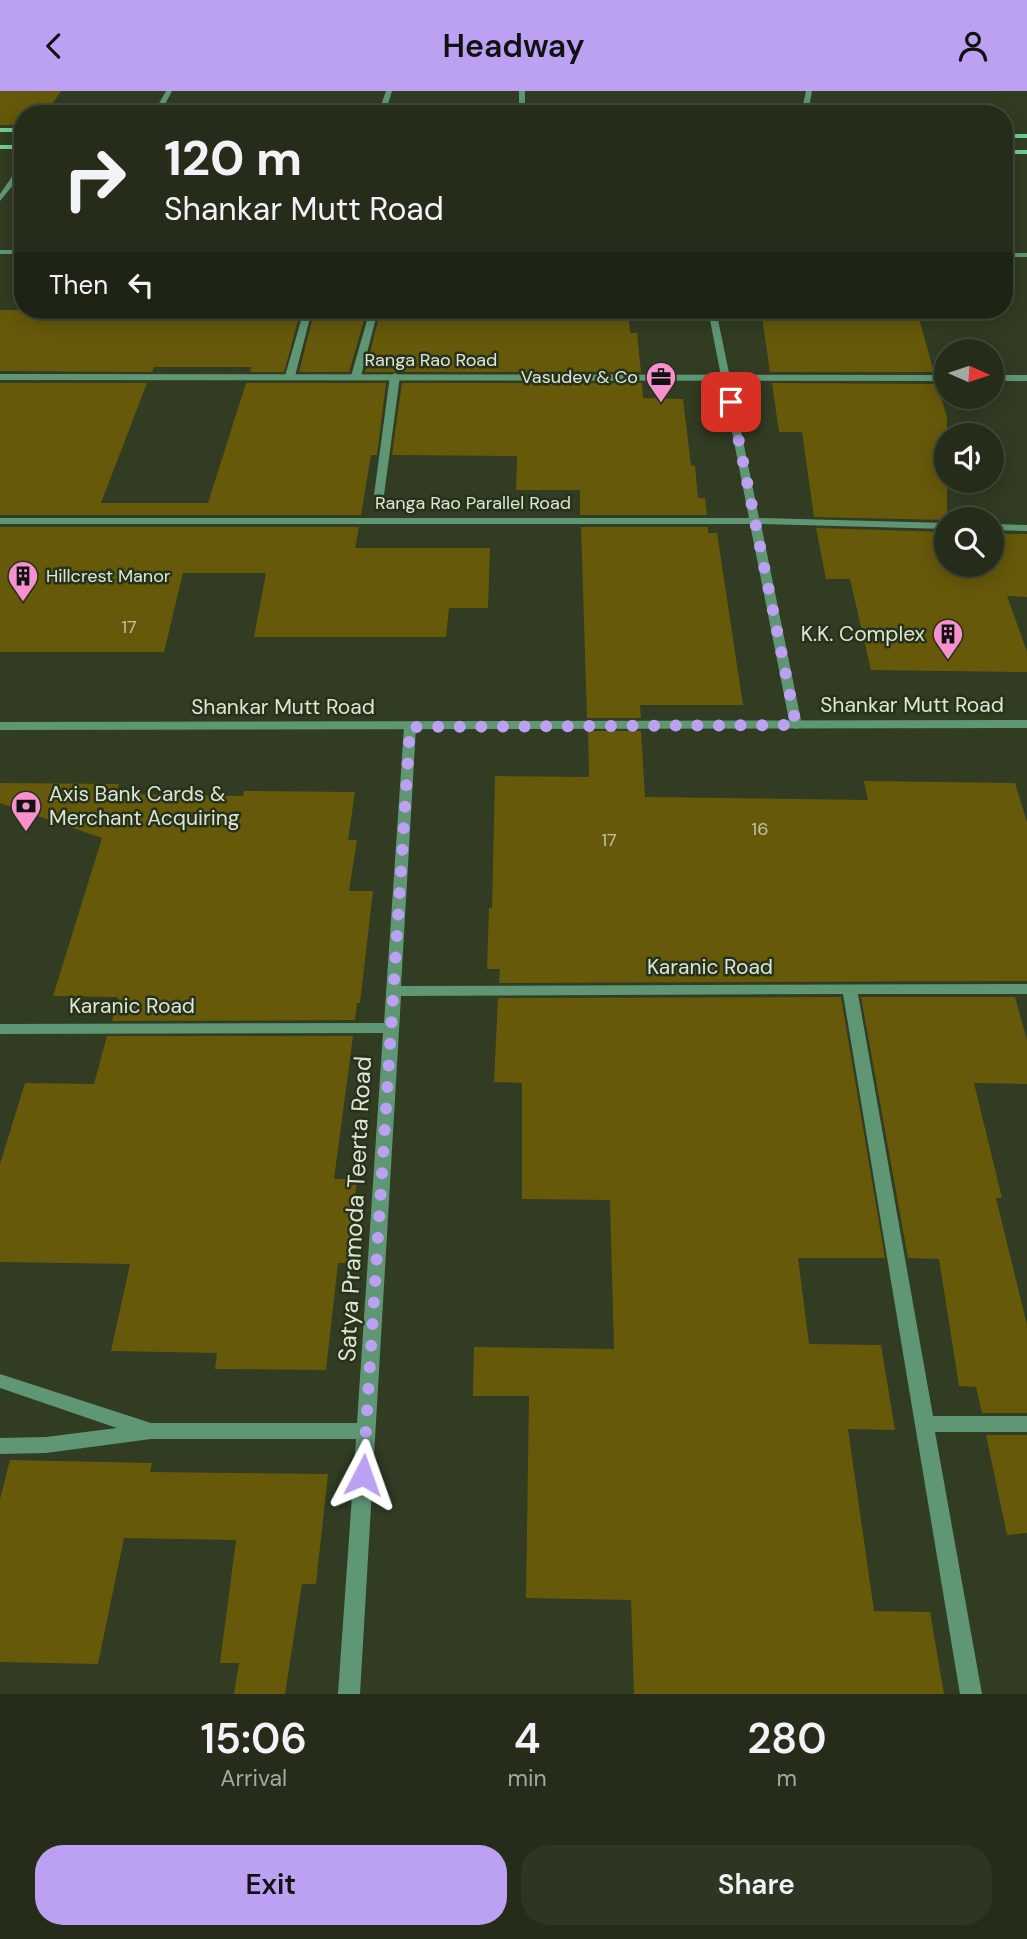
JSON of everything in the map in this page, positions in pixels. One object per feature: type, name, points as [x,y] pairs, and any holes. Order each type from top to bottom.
[{"type":"street","points":[[0,199],[14,180]]},
{"type":"street","points":[[290,376],[305,319]]},
{"type":"street","points":[[356,376],[372,319]]},
{"type":"street","points":[[714,319],[796,725]]},
{"type":"street","points":[[379,495],[395,376]]},
{"type":"street","name":"Ranga Rao Road","points":[[0,377],[934,378]]},
{"type":"street","points":[[1004,378],[1027,378]]},
{"type":"street","name":"Ranga Rao Parallel Road","points":[[0,521],[755,521],[934,526]]},
{"type":"street","points":[[1004,527],[1027,528]]},
{"type":"street","name":"Shankar Mutt Road","points":[[0,726],[1027,724]]},
{"type":"street","name":"Satya Pramoda Teerta Road","points":[[349,1694],[410,727]]},
{"type":"street","points":[[850,989],[971,1694]]},
{"type":"street","name":"Karanic Road","points":[[393,991],[1027,989]]},
{"type":"street","name":"Karanic Road","points":[[0,1029],[390,1028]]},
{"type":"street","points":[[0,1381],[151,1431]]},
{"type":"street","points":[[925,1424],[1027,1424]]},
{"type":"street","points":[[0,1446],[46,1445],[151,1431],[366,1431]]},
{"type":"building","points":[[0,91],[61,91],[51,105],[14,105],[14,125],[0,125]]},
{"type":"building","points":[[0,310],[14,310],[14,319],[298,319],[284,372],[250,372],[251,367],[154,367],[152,372],[0,371]]},
{"type":"building","points":[[312,319],[364,319],[349,372],[299,372]]},
{"type":"building","points":[[378,319],[629,319],[630,333],[637,333],[641,372],[365,372]]},
{"type":"building","points":[[762,319],[919,319],[934,372],[770,372]]},
{"type":"building","points":[[0,383],[147,383],[101,503],[208,503],[246,383],[386,383],[377,455],[371,455],[361,515],[0,515]]},
{"type":"building","points":[[402,383],[642,383],[643,398],[683,399],[691,465],[695,466],[698,498],[705,498],[707,515],[580,515],[580,490],[516,490],[517,456],[392,455]]},
{"type":"building","points":[[772,383],[934,384],[934,409],[945,409],[947,423],[934,423],[934,493],[947,493],[947,507],[934,507],[934,520],[814,517],[802,432],[779,432]]},
{"type":"building","points":[[0,527],[359,527],[355,548],[490,548],[488,608],[449,608],[446,637],[254,637],[266,573],[183,573],[164,652],[0,652]]},
{"type":"building","points":[[581,527],[708,527],[708,533],[717,533],[743,705],[640,705],[641,718],[587,718]]},
{"type":"building","points":[[816,528],[934,532],[934,577],[1004,577],[1004,534],[1027,534],[1027,597],[1007,596],[1027,652],[1027,672],[871,670],[850,579],[826,579]]},
{"type":"building","points":[[588,731],[641,731],[645,797],[868,800],[864,781],[1015,783],[1027,822],[1027,981],[499,983],[500,969],[487,969],[489,908],[492,908],[495,776],[589,777]]},
{"type":"building","points":[[0,783],[119,784],[116,794],[243,796],[244,791],[355,792],[348,840],[357,840],[349,891],[373,891],[360,1003],[357,1003],[355,1020],[112,1021],[118,997],[53,996],[102,838],[0,803]]},
{"type":"building","points":[[841,997],[885,1258],[798,1258],[809,1344],[881,1345],[895,1430],[848,1429],[874,1611],[930,1612],[944,1694],[634,1694],[631,1600],[526,1598],[529,1396],[473,1396],[474,1347],[614,1349],[610,1200],[522,1199],[522,1083],[494,1082],[498,998]]},
{"type":"building","points":[[861,997],[1015,997],[1027,1040],[1027,1084],[974,1083],[1002,1198],[996,1198],[1027,1325],[1027,1413],[982,1413],[976,1387],[959,1386],[939,1259],[908,1258]]},
{"type":"building","points":[[107,1036],[353,1036],[334,1179],[357,1179],[347,1263],[338,1263],[326,1370],[215,1369],[217,1353],[111,1351],[130,1264],[0,1262],[0,1164],[25,1083],[94,1084]]},
{"type":"building","points":[[986,1435],[1027,1435],[1027,1533],[1007,1535]]},
{"type":"building","points":[[10,1460],[152,1463],[150,1472],[328,1474],[316,1584],[302,1584],[285,1694],[234,1694],[239,1663],[220,1663],[236,1540],[124,1538],[98,1664],[0,1662],[0,1499]]},
{"type":"place","name":"Vasudev & Co","points":[[661,404]]},
{"type":"place","name":"Hillcrest Manor","points":[[23,603]]},
{"type":"place","name":"K.K. Complex","points":[[948,661]]},
{"type":"place","name":"Axis Bank Cards & Merchant Acquiring","points":[[26,833]]},
{"type":"route","points":[[363,1475],[410,727],[796,725],[731,402]]}]
